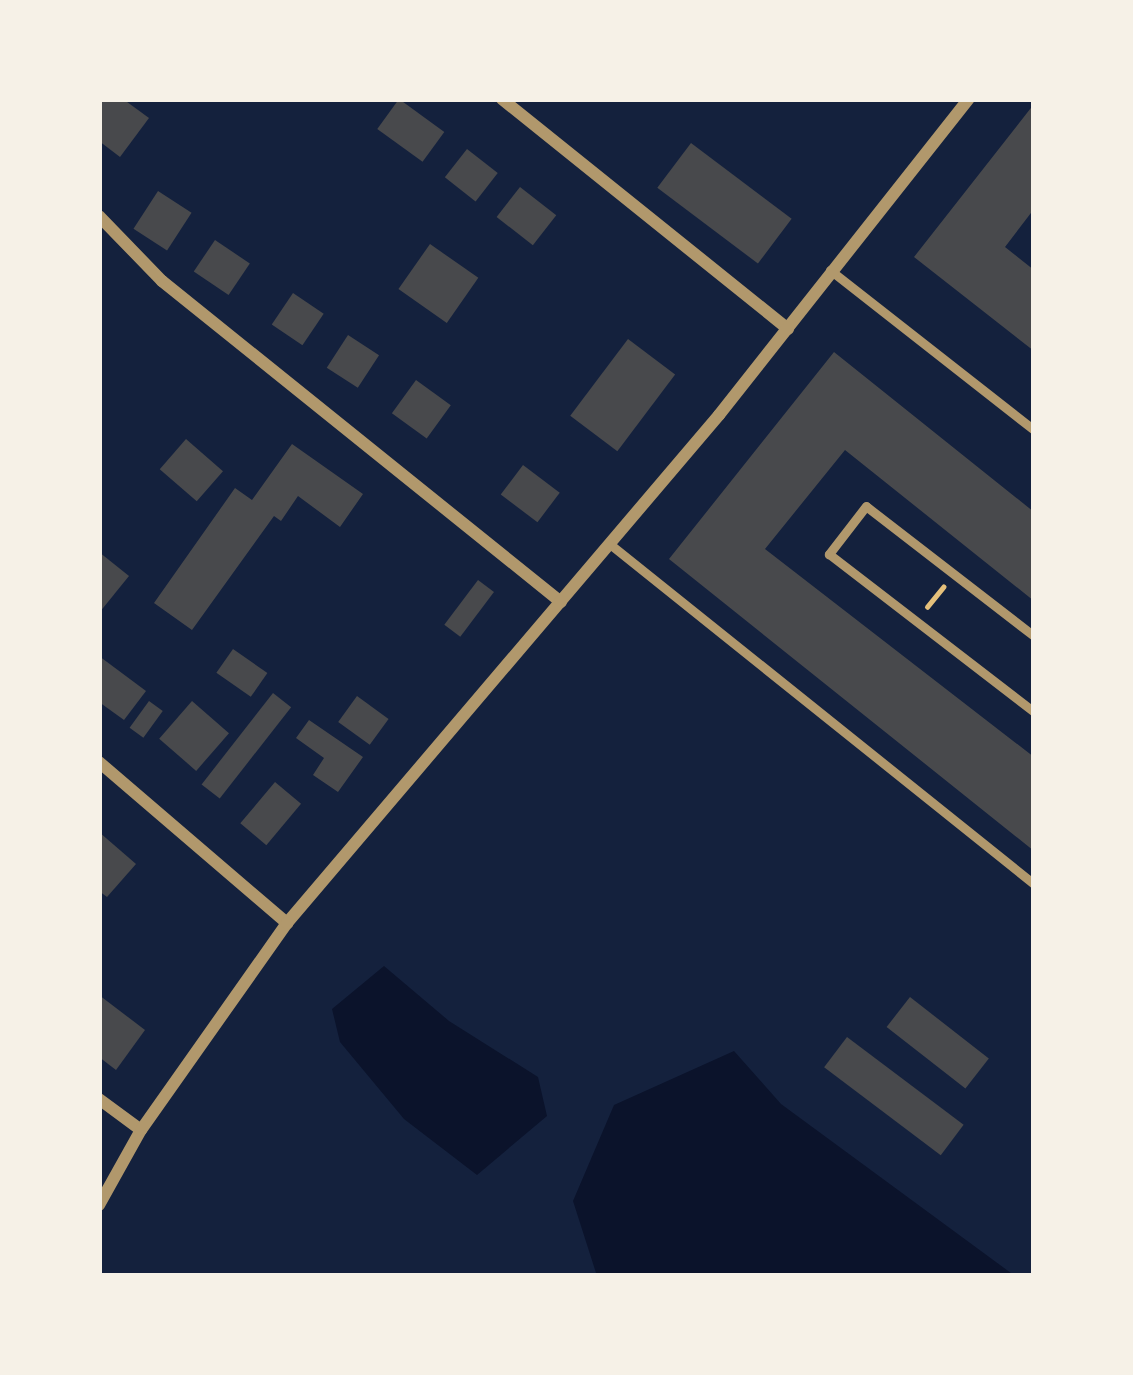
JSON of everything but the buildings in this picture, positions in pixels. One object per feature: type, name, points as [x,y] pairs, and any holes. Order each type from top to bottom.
[{"type":"street","points":[[502,99],[788,328]]},
{"type":"street","points":[[99,1205],[140,1130],[287,923],[611,545],[969,99]]},
{"type":"street","points":[[99,216],[162,281],[561,602]]},
{"type":"street","points":[[99,762],[287,923]]},
{"type":"street","points":[[99,1099],[140,1130]]},
{"type":"lane","points":[[830,270],[1034,430]]},
{"type":"lane","points":[[1034,636],[866,506],[830,554],[1034,712]]},
{"type":"lane","points":[[611,545],[1034,884]]},
{"type":"path","points":[[916,621],[954,574]]},
{"type":"water","points":[[384,966],[449,1021],[538,1077],[547,1116],[477,1175],[404,1119],[340,1042],[332,1009]]},
{"type":"water","points":[[734,1051],[781,1104],[1015,1276],[597,1276],[573,1201],[614,1105]]}]
